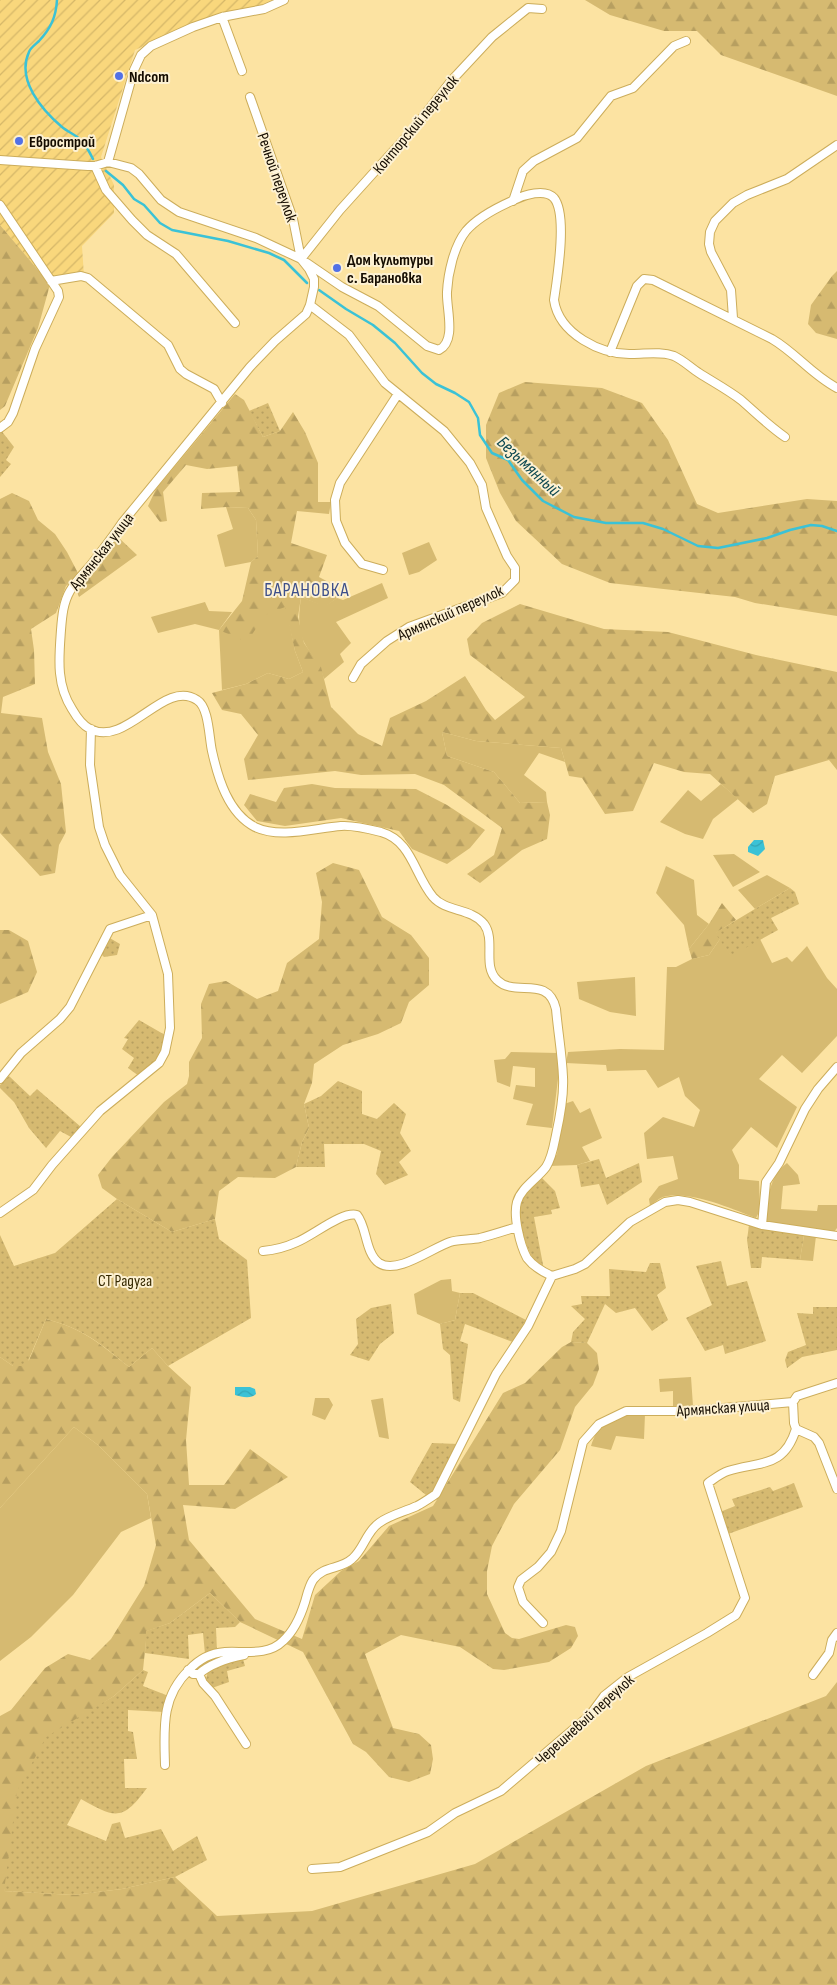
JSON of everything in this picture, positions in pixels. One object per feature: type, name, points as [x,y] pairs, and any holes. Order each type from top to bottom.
[{"type":"street","points":[[111,162],[134,70],[141,55],[151,46],[193,27],[222,17],[264,9],[284,0]]},
{"type":"street","name":"Конторский переулок","points":[[301,259],[340,210],[414,128],[451,81],[492,37],[528,8],[542,9]]},
{"type":"street","points":[[222,17],[242,71]]},
{"type":"street","points":[[513,200],[523,171],[534,161],[577,138],[611,96],[633,88],[674,46],[686,41]]},
{"type":"street","name":"Речной переулок","points":[[250,97],[293,219],[301,259]]},
{"type":"street","points":[[733,318],[731,290],[711,252],[709,244],[710,232],[715,221],[733,203],[747,194],[787,179],[837,145]]},
{"type":"street","points":[[0,160],[96,166],[111,162],[131,168],[139,174],[161,200],[179,212],[256,238],[301,259],[342,287],[378,306],[427,346],[439,350],[443,348],[447,341],[449,330],[447,292],[450,275],[457,248],[466,231],[498,207],[513,200],[542,193],[554,198],[559,216],[562,246],[554,300],[558,315],[572,331],[586,342],[610,352],[651,353],[675,356],[740,400],[769,426],[785,437]]},
{"type":"street","points":[[96,166],[106,190],[147,235],[176,254],[236,323]]},
{"type":"street","points":[[0,205],[58,291],[59,297],[35,349],[13,413],[8,422],[0,428]]},
{"type":"street","name":"Армянская улица","points":[[91,730],[76,716],[67,702],[59,677],[58,659],[63,606],[67,596],[122,523],[250,367],[275,341],[306,314],[314,287],[314,278],[301,259]]},
{"type":"street","points":[[51,281],[81,276],[88,278],[168,345],[180,368],[186,374],[214,389],[222,403]]},
{"type":"street","points":[[610,352],[637,286],[644,279],[653,280],[733,318],[787,347],[804,364],[837,388]]},
{"type":"street","name":"Армянский переулок","points":[[310,305],[349,335],[385,382],[444,431],[470,463],[482,485],[486,508],[507,556],[515,568],[515,580],[502,592],[410,627],[387,641],[361,664],[354,678]]},
{"type":"street","points":[[383,570],[362,564],[345,543],[336,521],[335,500],[340,483],[346,472],[398,394]]},
{"type":"street","points":[[0,1213],[33,1190],[52,1165],[100,1112],[159,1063],[166,1052],[170,1028],[168,974],[152,915],[120,875],[105,845],[99,827],[90,765],[91,730],[112,732],[172,698],[179,696],[197,699],[202,704],[224,792],[237,812],[247,821],[256,827],[275,832],[344,826],[379,831],[395,837],[406,849],[433,897],[447,906],[472,916],[484,925],[488,936],[490,970],[498,982],[502,985],[542,990],[552,998],[556,1009],[563,1080],[557,1133],[553,1152],[547,1165],[534,1181],[522,1190],[517,1202],[517,1227],[528,1259],[543,1272],[552,1276],[585,1264],[630,1222],[665,1202],[678,1200],[690,1202],[762,1225],[837,1236]]},
{"type":"street","points":[[0,1079],[21,1053],[60,1019],[70,1007],[110,929],[152,915]]},
{"type":"street","points":[[762,1225],[766,1182],[784,1152],[804,1109],[837,1067]]},
{"type":"street","points":[[263,1251],[275,1250],[298,1242],[319,1231],[339,1217],[352,1214],[357,1215],[360,1219],[367,1243],[377,1262],[387,1267],[405,1263],[450,1242],[479,1238],[517,1227]]},
{"type":"street","points":[[188,1670],[193,1674],[199,1674],[203,1670],[231,1658],[273,1648],[283,1642],[292,1631],[303,1608],[311,1582],[320,1572],[351,1560],[368,1534],[378,1524],[418,1506],[436,1494],[496,1374],[528,1326],[552,1276]]},
{"type":"street","name":"Армянская улица","points":[[543,1623],[523,1602],[518,1587],[521,1580],[538,1567],[551,1552],[561,1531],[583,1442],[599,1424],[626,1411],[689,1411],[792,1402],[797,1396],[837,1383]]},
{"type":"street","points":[[792,1402],[796,1429],[814,1437],[819,1443],[837,1489]]},
{"type":"street","name":"Черешневый переулок","points":[[312,1869],[340,1867],[428,1832],[454,1813],[501,1791],[590,1715],[604,1696],[628,1677],[736,1615],[745,1598],[708,1483],[726,1471],[763,1464],[776,1458],[787,1451],[796,1429]]},
{"type":"street","points":[[813,1675],[829,1653],[832,1640],[837,1633]]},
{"type":"street","points":[[165,1765],[164,1727],[170,1695],[180,1678],[207,1656],[224,1652],[258,1652]]},
{"type":"street","points":[[199,1674],[203,1683],[215,1696],[246,1744]]},
{"type":"shaded area","points":[[0,0],[271,0],[261,5],[199,21],[135,50],[101,157],[114,185],[114,213],[82,246],[84,276],[51,281],[43,276],[0,225]]},
{"type":"green space","points":[[585,0],[837,0],[837,96],[721,55],[697,31],[664,31],[610,15]]},
{"type":"green space","points":[[0,225],[43,276],[51,281],[38,328],[5,406],[0,410]]},
{"type":"green space","points":[[837,271],[837,339],[816,333],[808,324],[811,305]]},
{"type":"green space","points":[[525,382],[602,388],[642,403],[668,440],[697,504],[718,513],[807,499],[837,501],[837,616],[755,603],[735,597],[610,583],[562,564],[516,521],[500,493],[486,458],[486,425],[499,393]]},
{"type":"green space","points":[[235,394],[244,400],[263,437],[280,431],[293,412],[305,432],[318,463],[318,502],[331,502],[329,514],[297,511],[291,543],[327,555],[319,577],[334,585],[337,598],[325,607],[301,597],[298,617],[304,643],[321,667],[331,707],[358,734],[382,746],[390,718],[426,701],[465,676],[486,710],[495,720],[525,697],[470,655],[467,639],[482,623],[520,604],[604,629],[668,632],[756,655],[837,672],[837,770],[829,760],[775,776],[767,804],[753,813],[710,774],[684,772],[654,763],[633,811],[605,814],[582,778],[569,776],[561,748],[476,741],[442,732],[447,756],[494,772],[520,803],[547,802],[550,815],[547,839],[522,850],[480,883],[467,874],[494,855],[502,828],[444,785],[415,774],[361,775],[335,771],[248,780],[244,759],[258,735],[241,714],[222,710],[212,693],[246,684],[268,673],[289,679],[303,672],[295,651],[285,607],[265,615],[247,642],[219,630],[242,601],[251,562],[258,556],[256,520],[248,508],[201,509],[202,493],[240,492],[237,466],[207,469],[186,465],[163,492],[167,521],[160,522],[148,506],[156,489]]},
{"type":"green space","points":[[268,403],[280,431],[263,437],[249,411]]},
{"type":"green space","points":[[0,429],[14,447],[6,460],[11,464],[0,477]]},
{"type":"green space","points":[[12,493],[29,501],[38,520],[55,534],[79,575],[66,586],[56,613],[31,629],[35,684],[3,697],[1,713],[42,718],[48,752],[61,784],[66,832],[59,845],[55,873],[40,876],[0,833],[0,499]]},
{"type":"green space","points":[[226,507],[248,508],[256,520],[258,556],[251,562],[225,567],[217,535],[233,529]]},
{"type":"green space","points":[[118,537],[137,555],[79,597],[76,588]]},
{"type":"green space","points":[[429,542],[437,560],[419,572],[409,575],[402,553]]},
{"type":"green space","points":[[382,583],[388,598],[336,622],[351,643],[340,654],[344,662],[324,679],[302,638],[299,615],[301,597],[325,606],[337,598],[343,600]]},
{"type":"green space","points":[[205,602],[209,611],[232,612],[219,630],[195,624],[158,633],[151,617]]},
{"type":"green space","points":[[286,606],[295,651],[303,672],[289,679],[268,673],[246,684],[222,690],[219,630]]},
{"type":"green space","points":[[442,732],[476,741],[561,748],[565,762],[539,753],[524,775],[546,792],[547,802],[520,803],[494,772],[447,756]]},
{"type":"green space","points":[[312,784],[335,788],[416,789],[447,805],[485,830],[470,848],[447,864],[412,849],[399,831],[341,818],[285,826],[257,821],[244,805],[250,794],[276,802],[284,788]]},
{"type":"green space","points":[[721,784],[738,799],[713,819],[703,839],[685,834],[660,822],[688,790],[701,801]]},
{"type":"green space","points":[[734,854],[760,872],[733,887],[713,855]]},
{"type":"green space","points":[[333,863],[359,870],[382,917],[411,935],[429,958],[429,985],[409,1002],[401,1023],[378,1034],[343,1045],[314,1064],[312,1083],[304,1104],[309,1128],[302,1142],[296,1167],[275,1178],[238,1177],[219,1191],[215,1219],[172,1232],[102,1188],[98,1175],[112,1157],[164,1102],[187,1084],[189,1062],[202,1038],[201,1004],[209,984],[226,981],[257,999],[278,991],[287,963],[319,939],[322,902],[316,873]]},
{"type":"green space","points":[[666,866],[694,880],[697,915],[709,924],[689,949],[684,925],[656,893]]},
{"type":"green space","points":[[767,875],[790,888],[755,909],[738,890]]},
{"type":"green space","points":[[790,888],[795,892],[799,904],[771,918],[778,930],[731,956],[715,933]]},
{"type":"green space","points":[[722,903],[736,920],[716,933],[720,939],[709,955],[692,959],[689,949],[709,924]]},
{"type":"green space","points":[[0,930],[9,930],[28,941],[37,972],[28,992],[0,1004]]},
{"type":"green space","points":[[108,937],[120,944],[117,955],[104,957],[100,953]]},
{"type":"green space","points":[[720,939],[731,955],[760,939],[772,963],[787,957],[792,962],[807,946],[827,978],[837,989],[837,1036],[802,1073],[782,1055],[759,1079],[797,1107],[777,1148],[751,1127],[732,1150],[739,1165],[739,1179],[759,1181],[760,1210],[756,1218],[710,1201],[684,1196],[673,1195],[663,1197],[650,1206],[649,1199],[659,1186],[678,1179],[673,1156],[647,1159],[644,1133],[663,1117],[694,1127],[700,1110],[685,1096],[679,1077],[658,1088],[646,1070],[607,1071],[606,1065],[566,1063],[568,1052],[620,1049],[664,1050],[667,967],[676,967],[692,959],[709,955]]},
{"type":"green space","points":[[635,977],[636,1016],[610,1012],[579,999],[577,982]]},
{"type":"green space","points":[[139,1020],[165,1035],[157,1058],[139,1076],[128,1068],[134,1058],[122,1049],[128,1039],[124,1038]]},
{"type":"green space","points":[[511,1052],[558,1053],[558,1079],[552,1128],[526,1125],[533,1104],[513,1099],[516,1085],[535,1087],[535,1068],[513,1066],[510,1087],[497,1082],[494,1060],[505,1059]]},
{"type":"green space","points":[[9,1076],[30,1096],[37,1089],[81,1127],[71,1137],[60,1131],[46,1148],[29,1128],[14,1102],[0,1088],[0,1085]]},
{"type":"green space","points":[[338,1081],[362,1091],[362,1114],[377,1119],[394,1103],[406,1114],[400,1133],[411,1151],[399,1162],[408,1175],[385,1185],[376,1174],[381,1151],[364,1144],[324,1144],[325,1167],[296,1167],[302,1142],[309,1128],[304,1104],[321,1096]]},
{"type":"green space","points":[[573,1101],[580,1113],[590,1108],[602,1138],[582,1147],[590,1161],[577,1165],[549,1166],[557,1154],[564,1104]]},
{"type":"green space","points":[[599,1159],[606,1178],[639,1163],[642,1182],[607,1205],[599,1184],[581,1187],[577,1165]]},
{"type":"green space","points":[[787,1163],[798,1175],[800,1184],[783,1186],[781,1209],[817,1211],[818,1205],[837,1205],[837,1228],[834,1232],[764,1222],[772,1182]]},
{"type":"green space","points":[[541,1177],[555,1191],[560,1208],[551,1210],[552,1214],[534,1217],[544,1270],[530,1253],[524,1239],[519,1214],[522,1197]]},
{"type":"green space","name":"СТ Радуга","points":[[117,1199],[172,1232],[215,1219],[219,1239],[247,1260],[251,1318],[168,1366],[152,1348],[129,1367],[81,1332],[46,1319],[26,1366],[13,1366],[0,1357],[0,1235],[14,1266],[55,1253]]},
{"type":"green space","points":[[749,1225],[804,1235],[800,1260],[762,1257],[761,1268],[751,1268],[747,1240]]},
{"type":"green space","points":[[804,1235],[816,1236],[813,1261],[800,1260]]},
{"type":"green space","points":[[721,1261],[727,1286],[747,1281],[766,1341],[725,1354],[723,1345],[705,1351],[686,1318],[712,1305],[696,1266]]},
{"type":"green space","points":[[650,1263],[660,1263],[666,1288],[657,1295],[668,1320],[652,1331],[635,1308],[616,1313],[605,1304],[587,1343],[571,1342],[573,1332],[585,1319],[571,1306],[582,1304],[581,1296],[610,1296],[609,1269],[646,1272]]},
{"type":"green space","points":[[451,1279],[452,1291],[460,1293],[455,1320],[440,1324],[417,1314],[414,1294],[441,1280]]},
{"type":"green space","points":[[460,1293],[473,1293],[526,1320],[513,1342],[465,1324],[460,1341],[468,1344],[460,1402],[453,1399],[450,1355],[443,1349],[440,1324],[455,1320]]},
{"type":"green space","points":[[391,1304],[394,1333],[380,1344],[369,1361],[350,1355],[358,1344],[356,1319],[371,1308]]},
{"type":"green space","points":[[813,1307],[837,1307],[837,1350],[802,1357],[787,1368],[785,1360],[788,1352],[806,1345],[797,1313],[813,1314]]},
{"type":"green space","points":[[46,1319],[81,1332],[129,1367],[152,1348],[191,1387],[186,1440],[189,1485],[224,1485],[250,1449],[288,1477],[235,1509],[183,1505],[189,1540],[255,1619],[302,1639],[315,1595],[341,1571],[359,1561],[389,1526],[433,1506],[503,1393],[525,1383],[562,1347],[571,1342],[587,1343],[597,1353],[599,1369],[593,1385],[575,1407],[560,1450],[514,1504],[492,1546],[487,1571],[487,1594],[505,1633],[512,1638],[519,1639],[566,1625],[575,1627],[578,1636],[571,1648],[549,1662],[504,1670],[493,1669],[460,1647],[401,1635],[365,1654],[393,1728],[419,1734],[431,1745],[433,1759],[430,1774],[409,1782],[389,1777],[366,1752],[353,1744],[303,1652],[240,1622],[210,1593],[170,1623],[147,1631],[143,1670],[114,1696],[94,1709],[4,1891],[73,1895],[122,1889],[175,1877],[217,1916],[312,1911],[475,1864],[646,1766],[826,1696],[837,1682],[837,1985],[0,1985],[0,1716],[11,1710],[45,1668],[68,1654],[90,1660],[111,1639],[144,1586],[156,1545],[147,1494],[98,1445],[74,1427],[0,1508],[0,1357],[13,1366],[29,1360]]},
{"type":"green space","points":[[691,1377],[693,1406],[673,1407],[673,1391],[660,1392],[659,1379]]},
{"type":"green space","points":[[315,1398],[329,1398],[333,1405],[325,1420],[312,1415]]},
{"type":"green space","points":[[383,1398],[389,1439],[379,1437],[371,1400]]},
{"type":"green space","points":[[625,1414],[645,1414],[644,1439],[616,1436],[611,1450],[591,1446],[596,1433],[603,1425]]},
{"type":"green space","points":[[74,1427],[98,1445],[147,1494],[151,1518],[121,1532],[73,1595],[31,1637],[0,1661],[0,1508]]},
{"type":"green space","points":[[432,1443],[458,1444],[433,1491],[426,1495],[410,1482]]},
{"type":"green space","points":[[794,1483],[803,1507],[728,1534],[720,1512],[735,1506],[732,1499],[770,1487],[773,1491]]},
{"type":"green space","points":[[210,1593],[240,1622],[235,1627],[216,1628],[217,1652],[205,1654],[203,1633],[188,1635],[189,1659],[145,1653],[146,1631],[170,1623]]},
{"type":"green space","points":[[243,1659],[245,1666],[227,1671],[229,1682],[212,1688],[206,1679],[208,1671],[228,1662]]},
{"type":"green space","points":[[143,1670],[148,1672],[143,1686],[166,1695],[164,1712],[128,1710],[128,1731],[133,1732],[137,1759],[124,1759],[125,1788],[147,1788],[131,1807],[117,1813],[102,1810],[81,1799],[67,1825],[106,1841],[112,1824],[120,1822],[125,1838],[161,1829],[173,1851],[197,1836],[207,1860],[175,1877],[122,1889],[73,1895],[4,1891],[17,1791],[46,1737],[114,1696]]},
{"type":"water","points":[[754,840],[763,840],[765,849],[758,856],[748,852],[748,847]]},
{"type":"water","points":[[235,1387],[250,1387],[255,1389],[256,1394],[249,1397],[235,1395]]},
{"type":"waterway","points":[[57,0],[50,27],[30,51],[26,63],[28,84],[39,103],[62,127],[81,140],[93,159]]},
{"type":"waterway","points":[[106,171],[123,185],[134,199],[144,205],[160,223],[172,230],[228,241],[269,253],[284,260],[307,283]]},
{"type":"waterway","name":"Безымянный","points":[[319,290],[373,325],[395,343],[422,373],[436,384],[469,402],[478,418],[480,435],[492,453],[508,460],[522,480],[543,501],[574,517],[606,523],[643,523],[663,529],[698,546],[718,548],[767,538],[811,525],[837,531]]},
{"type":"place","name":"Ndcom","points":[[119,76]]},
{"type":"place","name":"Еврострой","points":[[19,141]]},
{"type":"place","name":"Дом культуры с. Барановка","points":[[337,268]]},
{"type":"district","name":"БАРАНОВКА","points":[[307,589]]}]
